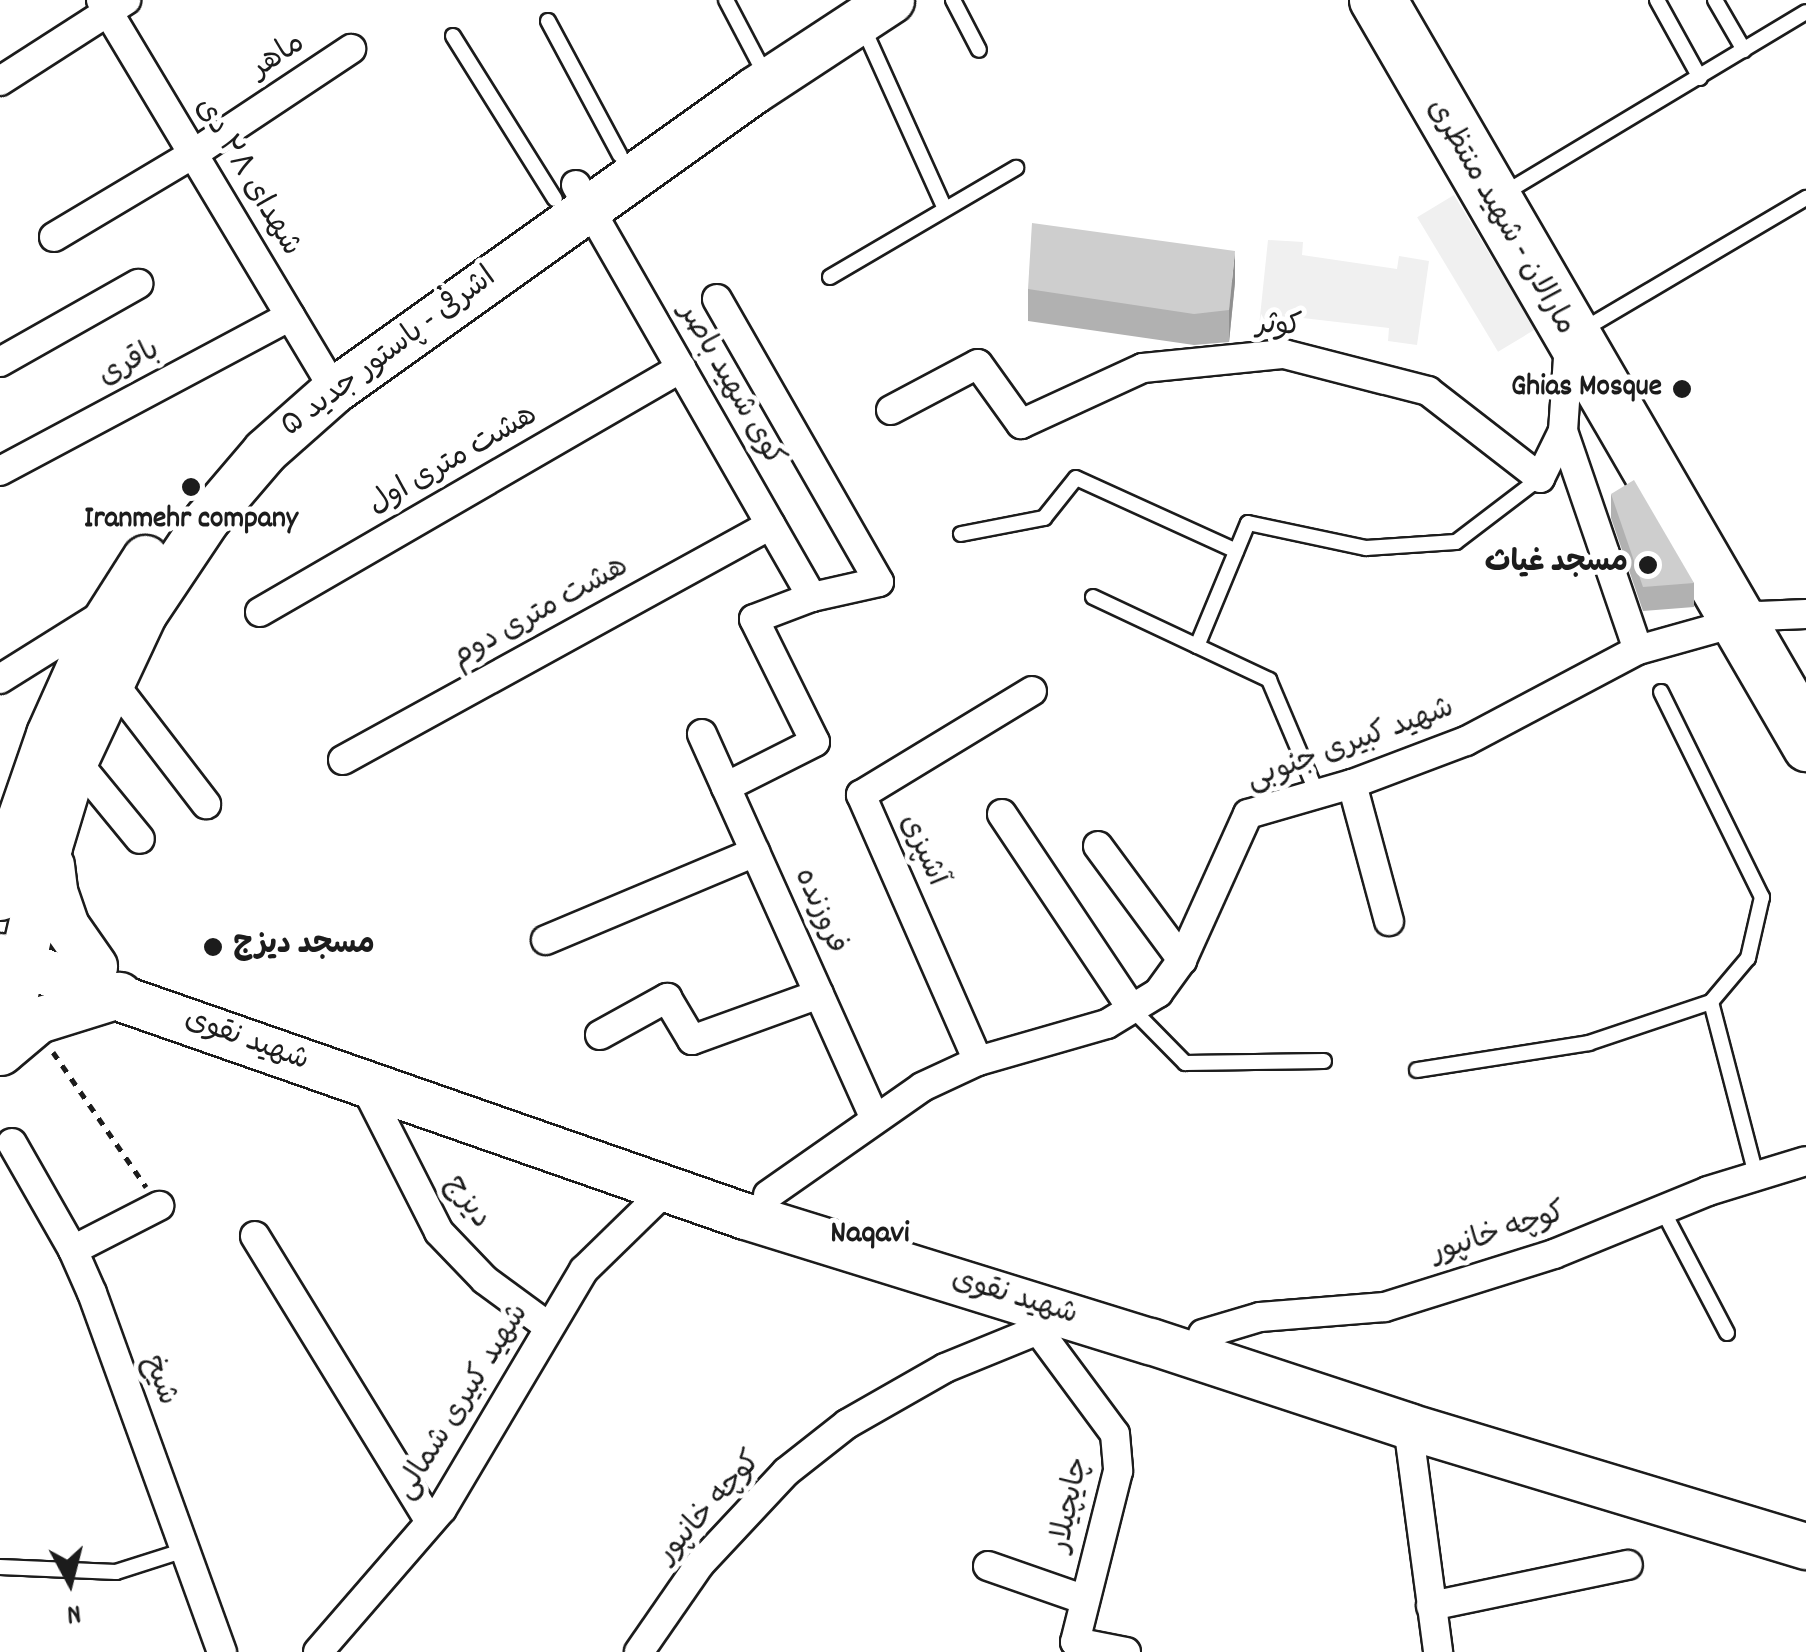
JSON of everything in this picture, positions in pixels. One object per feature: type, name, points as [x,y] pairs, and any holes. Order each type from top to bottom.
[{"type":"main road","name":"مارالان - شهید منتظری","points":[[1372,0],[1500,195],[1580,332],[1746,620],[1806,748]]},
{"type":"main road","name":"اشرفی - پاستور جدید ۵","points":[[573,197],[620,155],[758,61],[863,6]]},
{"type":"main road","name":"اشرفی - پاستور جدید ۵","points":[[15,1047],[13,947],[75,760],[144,613],[207,519],[382,317],[754,90],[863,6]]},
{"type":"main road","name":"اشرفی - پاستور جدید ۵","points":[[0,897],[10,844],[49,734],[109,611],[174,516],[252,424],[328,379]]},
{"type":"main road","points":[[15,1047],[38,1020],[107,981],[66,926],[54,891],[48,846]]},
{"type":"main road","name":"شهید نقوی","points":[[13,947],[365,1086],[1049,1321],[1806,1546]]},
{"type":"main road","name":"شهید نقوی","points":[[107,981],[281,1030],[768,1195],[1203,1334],[1806,1519]]},
{"type":"street","points":[[0,81],[112,4]]},
{"type":"street","name":"شهدای ۲۸ دی","points":[[112,4],[193,154],[328,379]]},
{"type":"street","name":"ماهر","points":[[54,237],[193,154],[351,50]]},
{"type":"street","name":"کوی شهید باصر","points":[[573,197],[681,368],[812,598]]},
{"type":"street","points":[[0,362],[138,284]]},
{"type":"street","points":[[717,299],[880,582],[812,598],[754,619],[814,742],[726,787]]},
{"type":"street","name":"باقری","points":[[0,471],[290,316]]},
{"type":"street","points":[[1540,478],[1563,431],[1580,332]]},
{"type":"street","name":"کوثر","points":[[892,410],[978,364],[1021,424],[1143,368],[1284,354],[1428,391],[1540,478]]},
{"type":"street","name":"هشت متری اول","points":[[260,612],[681,368]]},
{"type":"street","points":[[1563,431],[1638,650]]},
{"type":"street","name":"هشت متری دوم","points":[[343,760],[771,525]]},
{"type":"street","points":[[0,679],[109,611]]},
{"type":"street","name":"شهید کبیری جنوبی","points":[[768,1195],[874,1117],[978,1061],[1107,1024],[1158,993],[1182,960],[1248,814],[1352,784],[1466,741],[1638,650],[1746,620],[1806,614]]},
{"type":"street","points":[[110,679],[206,804]]},
{"type":"street","name":"آشپزی","points":[[978,1061],[861,795],[1032,692]]},
{"type":"street","name":"فروزنده","points":[[702,734],[874,1117]]},
{"type":"street","points":[[75,760],[140,839]]},
{"type":"street","points":[[1352,784],[1389,921]]},
{"type":"street","points":[[1002,814],[1132,1009]]},
{"type":"street","points":[[1098,846],[1182,960]]},
{"type":"street","points":[[546,940],[755,852]]},
{"type":"street","points":[[600,1034],[668,998],[692,1040],[819,994]]},
{"type":"street","name":"دیزج","points":[[365,1086],[439,1232],[485,1280],[549,1327]]},
{"type":"street","name":"شیخ","points":[[12,1143],[74,1250],[222,1652]]},
{"type":"street","name":"کوچه خانپور","points":[[1203,1334],[1260,1316],[1385,1307],[1554,1254],[1756,1175],[1806,1161]]},
{"type":"street","name":"شهید کبیری شمالی","points":[[318,1652],[430,1522],[502,1415],[584,1270],[667,1189]]},
{"type":"street","points":[[74,1250],[158,1206]]},
{"type":"street","points":[[255,1236],[430,1522]]},
{"type":"street","name":"کوچه خانپور","points":[[639,1652],[700,1564],[786,1472],[847,1424],[945,1368],[1049,1321]]},
{"type":"street","name":"چایچیلار","points":[[1049,1321],[1115,1434],[1118,1471],[1083,1599],[1076,1642],[1126,1652]]},
{"type":"street","points":[[1408,1426],[1438,1652]]},
{"type":"street","points":[[1431,1606],[1628,1565]]},
{"type":"street","name":"چایچیلار","points":[[988,1566],[1083,1599]]},
{"type":"lane","points":[[726,0],[758,61]]},
{"type":"lane","points":[[954,0],[978,50]]},
{"type":"lane","name":"مارالان - شهید منتظری","points":[[1402,0],[1500,195]]},
{"type":"lane","points":[[1656,0],[1700,78]]},
{"type":"lane","points":[[1716,0],[1744,50]]},
{"type":"lane","points":[[863,6],[944,207]]},
{"type":"lane","points":[[1500,195],[1806,12]]},
{"type":"lane","points":[[548,21],[620,155]]},
{"type":"lane","points":[[453,36],[573,197]]},
{"type":"lane","points":[[830,277],[1016,168]]},
{"type":"lane","points":[[1580,332],[1806,198]]},
{"type":"lane","points":[[961,534],[1044,518],[1076,478],[1236,551]]},
{"type":"lane","points":[[1197,646],[1248,522],[1366,548],[1456,542],[1540,478]]},
{"type":"lane","points":[[1093,597],[1269,680],[1318,793]]},
{"type":"lane","name":"مارالان - شهید منتظری","points":[[1746,620],[1806,697]]},
{"type":"lane","points":[[1417,1070],[1588,1044],[1711,1002],[1748,958],[1762,897],[1660,692]]},
{"type":"lane","points":[[1711,1002],[1756,1175]]},
{"type":"lane","points":[[1132,1009],[1185,1063],[1324,1061]]},
{"type":"lane","points":[[1662,1210],[1727,1333]]},
{"type":"lane","points":[[0,1567],[116,1572],[185,1550]]},
{"type":"path","points":[[15,1047],[158,1206]]},
{"type":"shaded area","points":[[1454,195],[1535,330],[1498,352],[1417,217]]},
{"type":"shaded area","points":[[1268,240],[1303,242],[1302,255],[1397,269],[1399,256],[1429,261],[1417,345],[1388,341],[1389,328],[1294,317],[1291,331],[1259,326]]},
{"type":"building","points":[[1032,223],[1235,251],[1229,310],[1194,314],[1028,289]]},
{"type":"building","points":[[1634,480],[1694,583],[1643,587],[1611,494]]},
{"type":"place","name":"Ghias Mosque","points":[[1682,389]]},
{"type":"place","name":"Iranmehr company","points":[[191,487]]},
{"type":"place","name":"مسجد غیاث","points":[[1648,565]]},
{"type":"place","name":"مسجد دیزج","points":[[213,947]]},
{"type":"district","name":"Naqavi","points":[[870,1235]]}]
